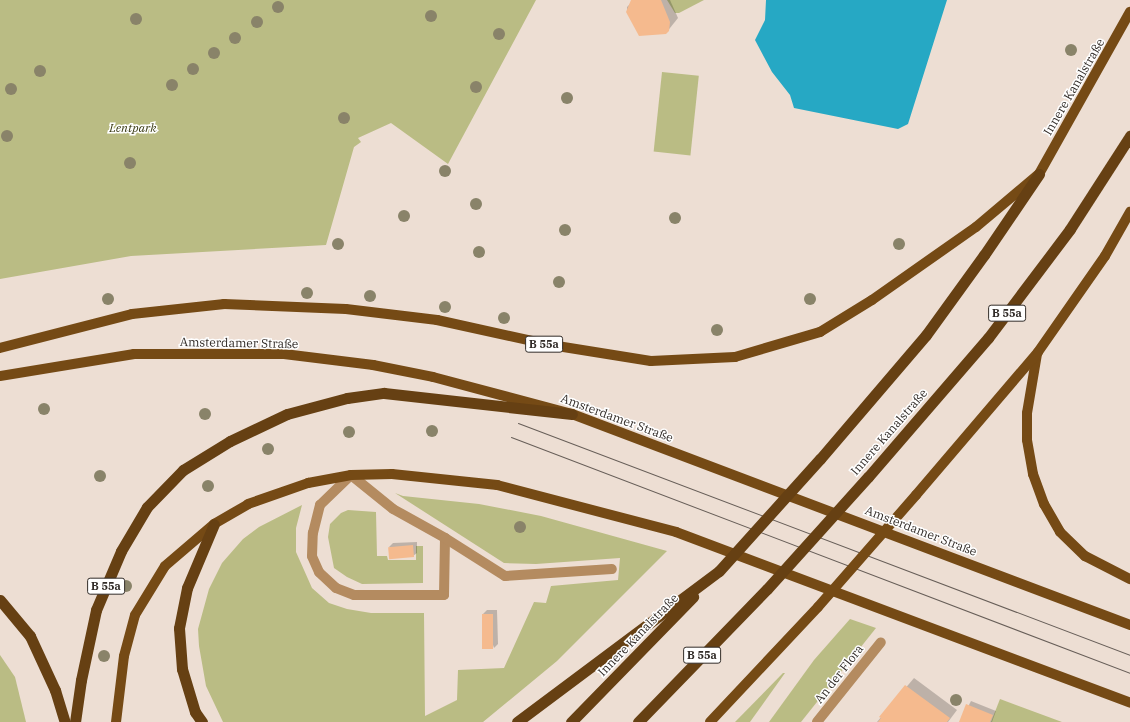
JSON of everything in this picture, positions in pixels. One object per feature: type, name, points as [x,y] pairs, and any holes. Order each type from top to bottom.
[{"type":"highway","name":"Innere Kanalstraße","points":[[638,722],[767,588],[868,477],[988,338],[1070,229],[1130,136]]},
{"type":"highway","name":"Innere Kanalstraße","points":[[571,722],[719,571],[820,459],[926,335],[984,255],[1038,174]]},
{"type":"highway","name":"B 55a","points":[[75,722],[81,680],[96,610],[121,551],[147,507],[183,470],[230,441],[287,414],[347,398],[384,393],[572,414]]},
{"type":"highway","points":[[202,722],[195,712],[182,669],[179,628],[187,588],[214,524]]},
{"type":"highway","points":[[518,722],[719,571]]},
{"type":"highway","points":[[0,600],[30,636],[55,690],[65,722]]},
{"type":"main road","name":"Innere Kanalstraße","points":[[1038,174],[1130,12]]},
{"type":"main road","name":"B 55a","points":[[0,348],[132,314],[224,304],[346,309],[437,320],[551,345],[651,361],[734,356],[820,332],[872,300],[976,227],[1038,174]]},
{"type":"main road","points":[[710,722],[818,607],[1038,352],[1105,256],[1130,212]]},
{"type":"main road","points":[[1038,352],[1027,413],[1027,440],[1033,474],[1044,504],[1060,532],[1085,556],[1130,579]]},
{"type":"main road","name":"Amsterdamer Straße","points":[[0,376],[134,354],[284,354],[373,365],[433,377],[572,414],[1130,626]]},
{"type":"main road","points":[[116,722],[124,656],[135,615],[165,566],[214,524],[248,504],[308,483],[351,475],[392,474],[497,485],[639,521],[676,532],[1130,703]]},
{"type":"street","points":[[445,538],[444,595],[354,595],[336,588],[319,572],[312,556],[313,533],[320,505],[351,475],[393,509],[445,538],[505,576],[612,569]]},
{"type":"street","name":"An der Flora","points":[[817,722],[881,642]]},
{"type":"green space","name":"Lentpark","points":[[0,0],[536,0],[448,164],[391,123],[358,138],[361,142],[354,147],[326,245],[131,256],[0,279]]},
{"type":"green space","points":[[667,0],[704,0],[679,13],[675,13]]},
{"type":"green space","points":[[662,72],[699,76],[690,155],[654,152]]},
{"type":"green space","points":[[395,493],[403,496],[479,504],[541,516],[667,551],[557,661],[483,722],[223,722],[206,686],[199,646],[198,629],[209,589],[222,563],[243,539],[259,527],[302,505],[296,528],[296,552],[312,588],[329,603],[347,609],[371,613],[424,613],[425,716],[457,700],[458,670],[504,668],[534,602],[546,603],[551,586],[618,580],[620,558],[536,564],[504,563]]},
{"type":"green space","points":[[348,510],[376,512],[377,556],[387,556],[388,560],[416,560],[416,546],[423,546],[423,583],[362,584],[347,577],[334,568],[328,537],[330,524],[341,513]]},
{"type":"green space","points":[[850,619],[876,628],[801,722],[769,722],[814,660]]},
{"type":"green space","points":[[0,655],[15,677],[26,722],[0,722]]},
{"type":"green space","points":[[783,673],[785,673],[750,722],[735,722]]},
{"type":"green space","points":[[1000,699],[1062,722],[991,722]]},
{"type":"water","points":[[766,0],[947,0],[908,124],[898,129],[794,108],[790,95],[772,72],[755,40],[765,20]]},
{"type":"building","points":[[631,0],[661,0],[670,22],[669,31],[666,34],[639,36],[626,12]]},
{"type":"building","points":[[413,545],[414,557],[389,559],[388,547]]},
{"type":"building","points":[[482,614],[493,614],[493,649],[482,649]]},
{"type":"building","points":[[905,685],[950,718],[947,722],[878,722],[881,718],[879,717]]},
{"type":"building","points":[[966,704],[993,715],[990,722],[959,722]]},
{"type":"tram line","points":[[518,423],[1130,655]]},
{"type":"tram line","points":[[511,437],[1130,673]]}]
